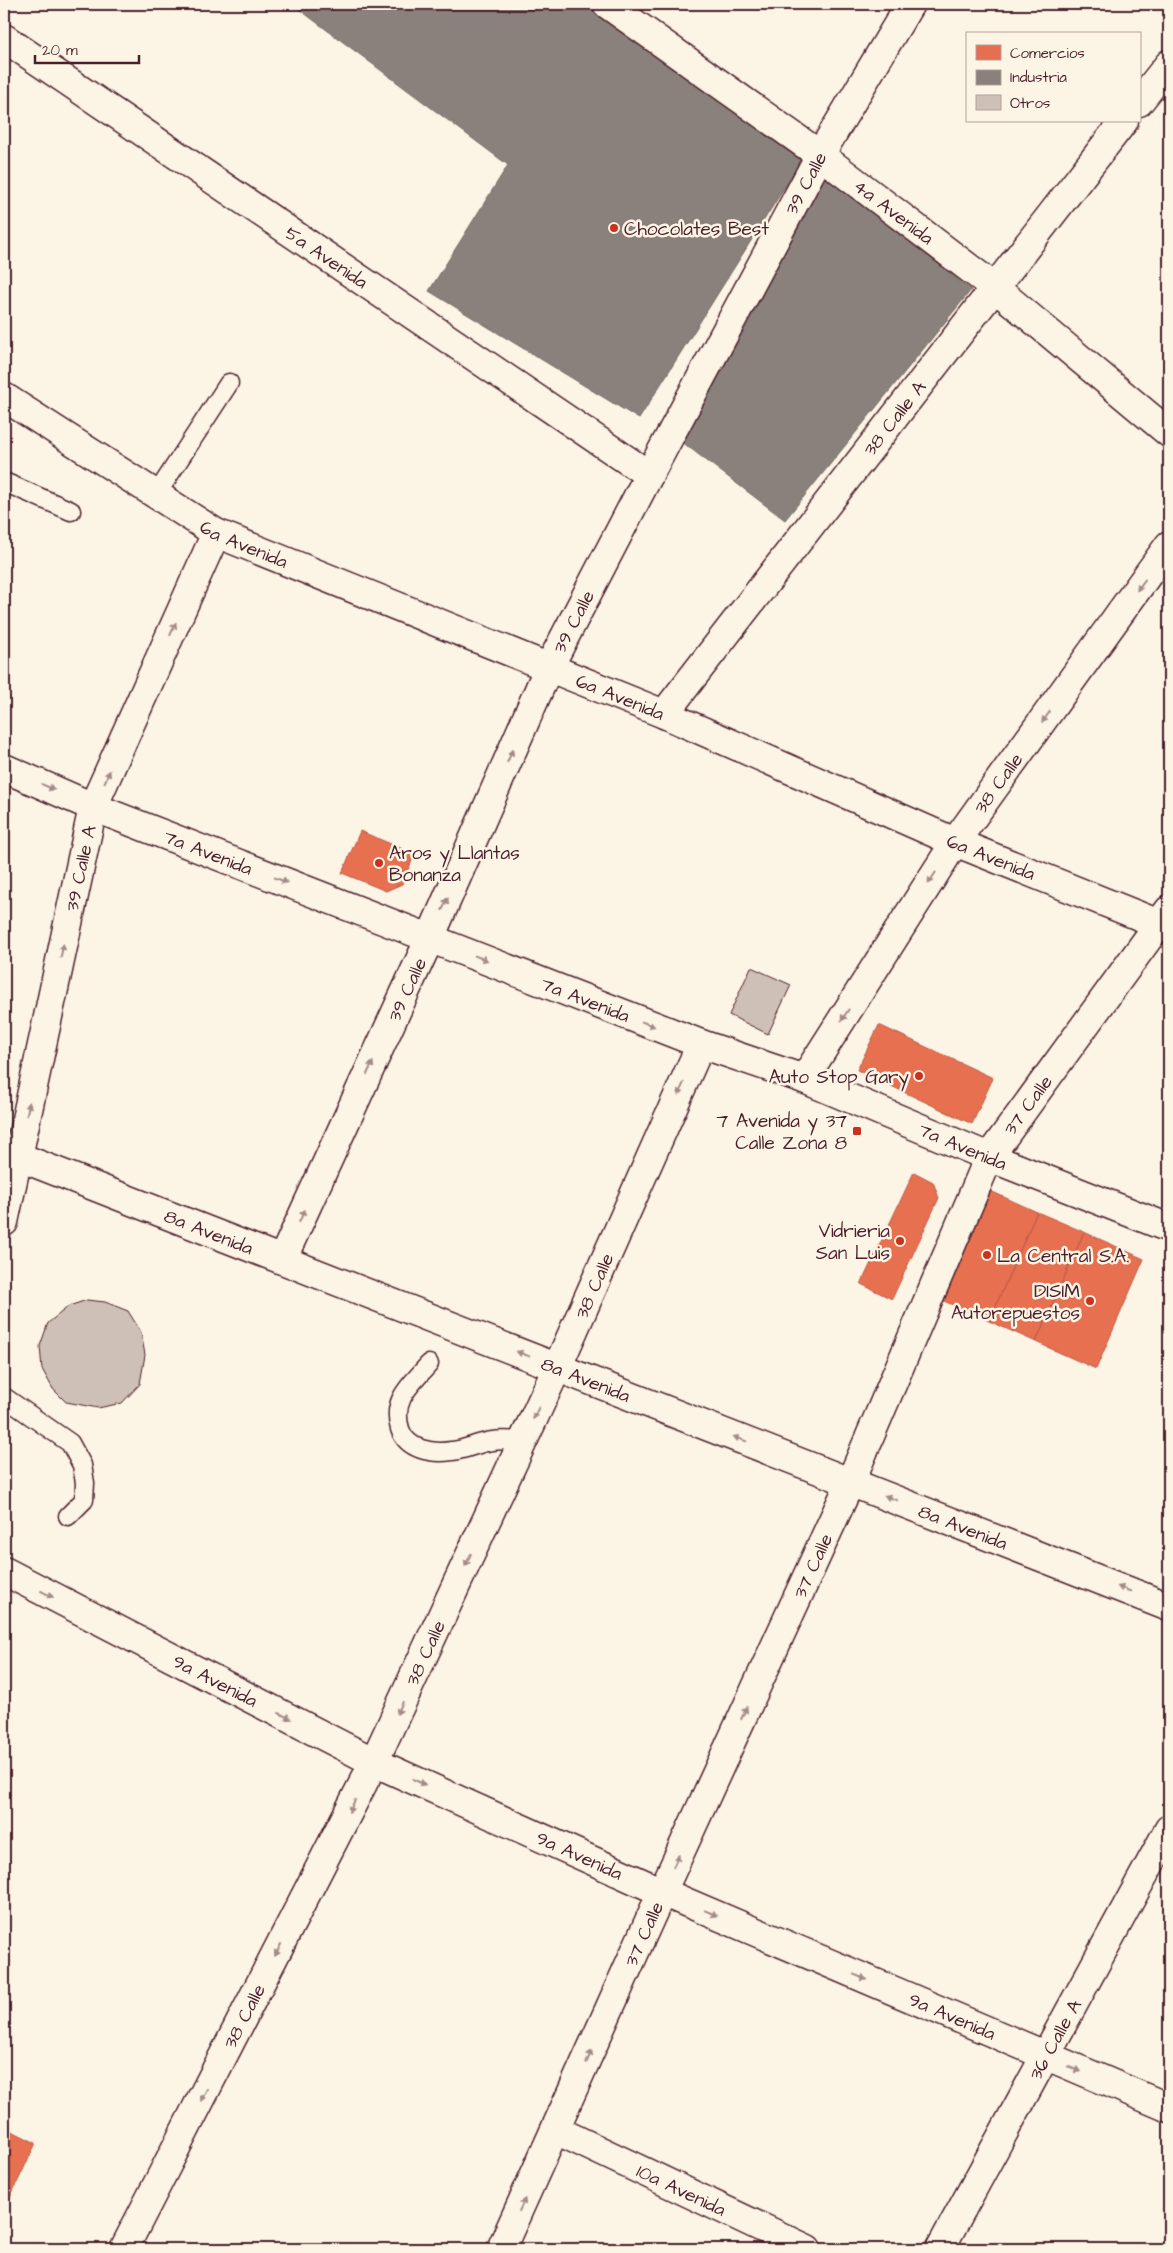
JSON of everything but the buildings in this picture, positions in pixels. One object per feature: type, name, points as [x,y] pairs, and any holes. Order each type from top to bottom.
[{"type":"street","name":"4a Avenida","points":[[607,4],[820,156],[994,287],[1169,433]]},
{"type":"street","name":"39 Calle","points":[[282,1260],[430,938],[548,669],[649,475],[820,156],[910,4]]},
{"type":"street","name":"5a Avenida","points":[[4,38],[649,475]]},
{"type":"street","points":[[1140,101],[1169,64]]},
{"type":"street","name":"38 Calle A","points":[[664,714],[1123,122]]},
{"type":"street","name":"6a Avenida","points":[[4,397],[216,533],[548,669],[664,714],[956,842],[1165,921]]},
{"type":"street","name":"39 Calle A","points":[[4,1222],[11,1154],[93,807],[216,533]]},
{"type":"street","name":"38 Calle","points":[[804,1079],[956,842],[1169,546]]},
{"type":"street","name":"7a Avenida","points":[[4,768],[93,807],[701,1044],[804,1079],[989,1157],[1169,1228]]},
{"type":"street","name":"37 Calle","points":[[501,2249],[850,1482],[989,1157],[1165,921]]},
{"type":"street","name":"38 Calle","points":[[124,2249],[374,1762],[557,1368],[701,1044]]},
{"type":"street","name":"8a Avenida","points":[[11,1154],[1169,1607]]},
{"type":"street","name":"9a Avenida","points":[[4,1572],[374,1762],[662,1892],[1169,2108]]},
{"type":"street","name":"36 Calle A","points":[[940,2249],[1169,1829]]},
{"type":"street","name":"10a Avenida","points":[[556,2130],[807,2249]]},
{"type":"lane","points":[[156,495],[229,383]]},
{"type":"lane","points":[[4,482],[71,511]]},
{"type":"lane","points":[[429,1364],[399,1400],[397,1420],[403,1437],[415,1447],[432,1452],[452,1451],[492,1440],[523,1441]]},
{"type":"lane","points":[[4,1396],[70,1443],[82,1465],[85,1483],[84,1500],[68,1516]]},
{"type":"place","name":"Chocolates Best","points":[[614,228]]},
{"type":"place","name":"Aros y Llantas Bonanza","points":[[379,863]]},
{"type":"place","name":"Auto Stop Gary","points":[[919,1076]]},
{"type":"place","name":"7 Avenida y 37 Calle Zona 8","points":[[857,1131]]},
{"type":"place","name":"Vidrieria San Luis","points":[[900,1241]]},
{"type":"place","name":"La Central S.A.","points":[[987,1255]]},
{"type":"place","name":"DISIM Autorepuestos","points":[[1090,1301]]}]
